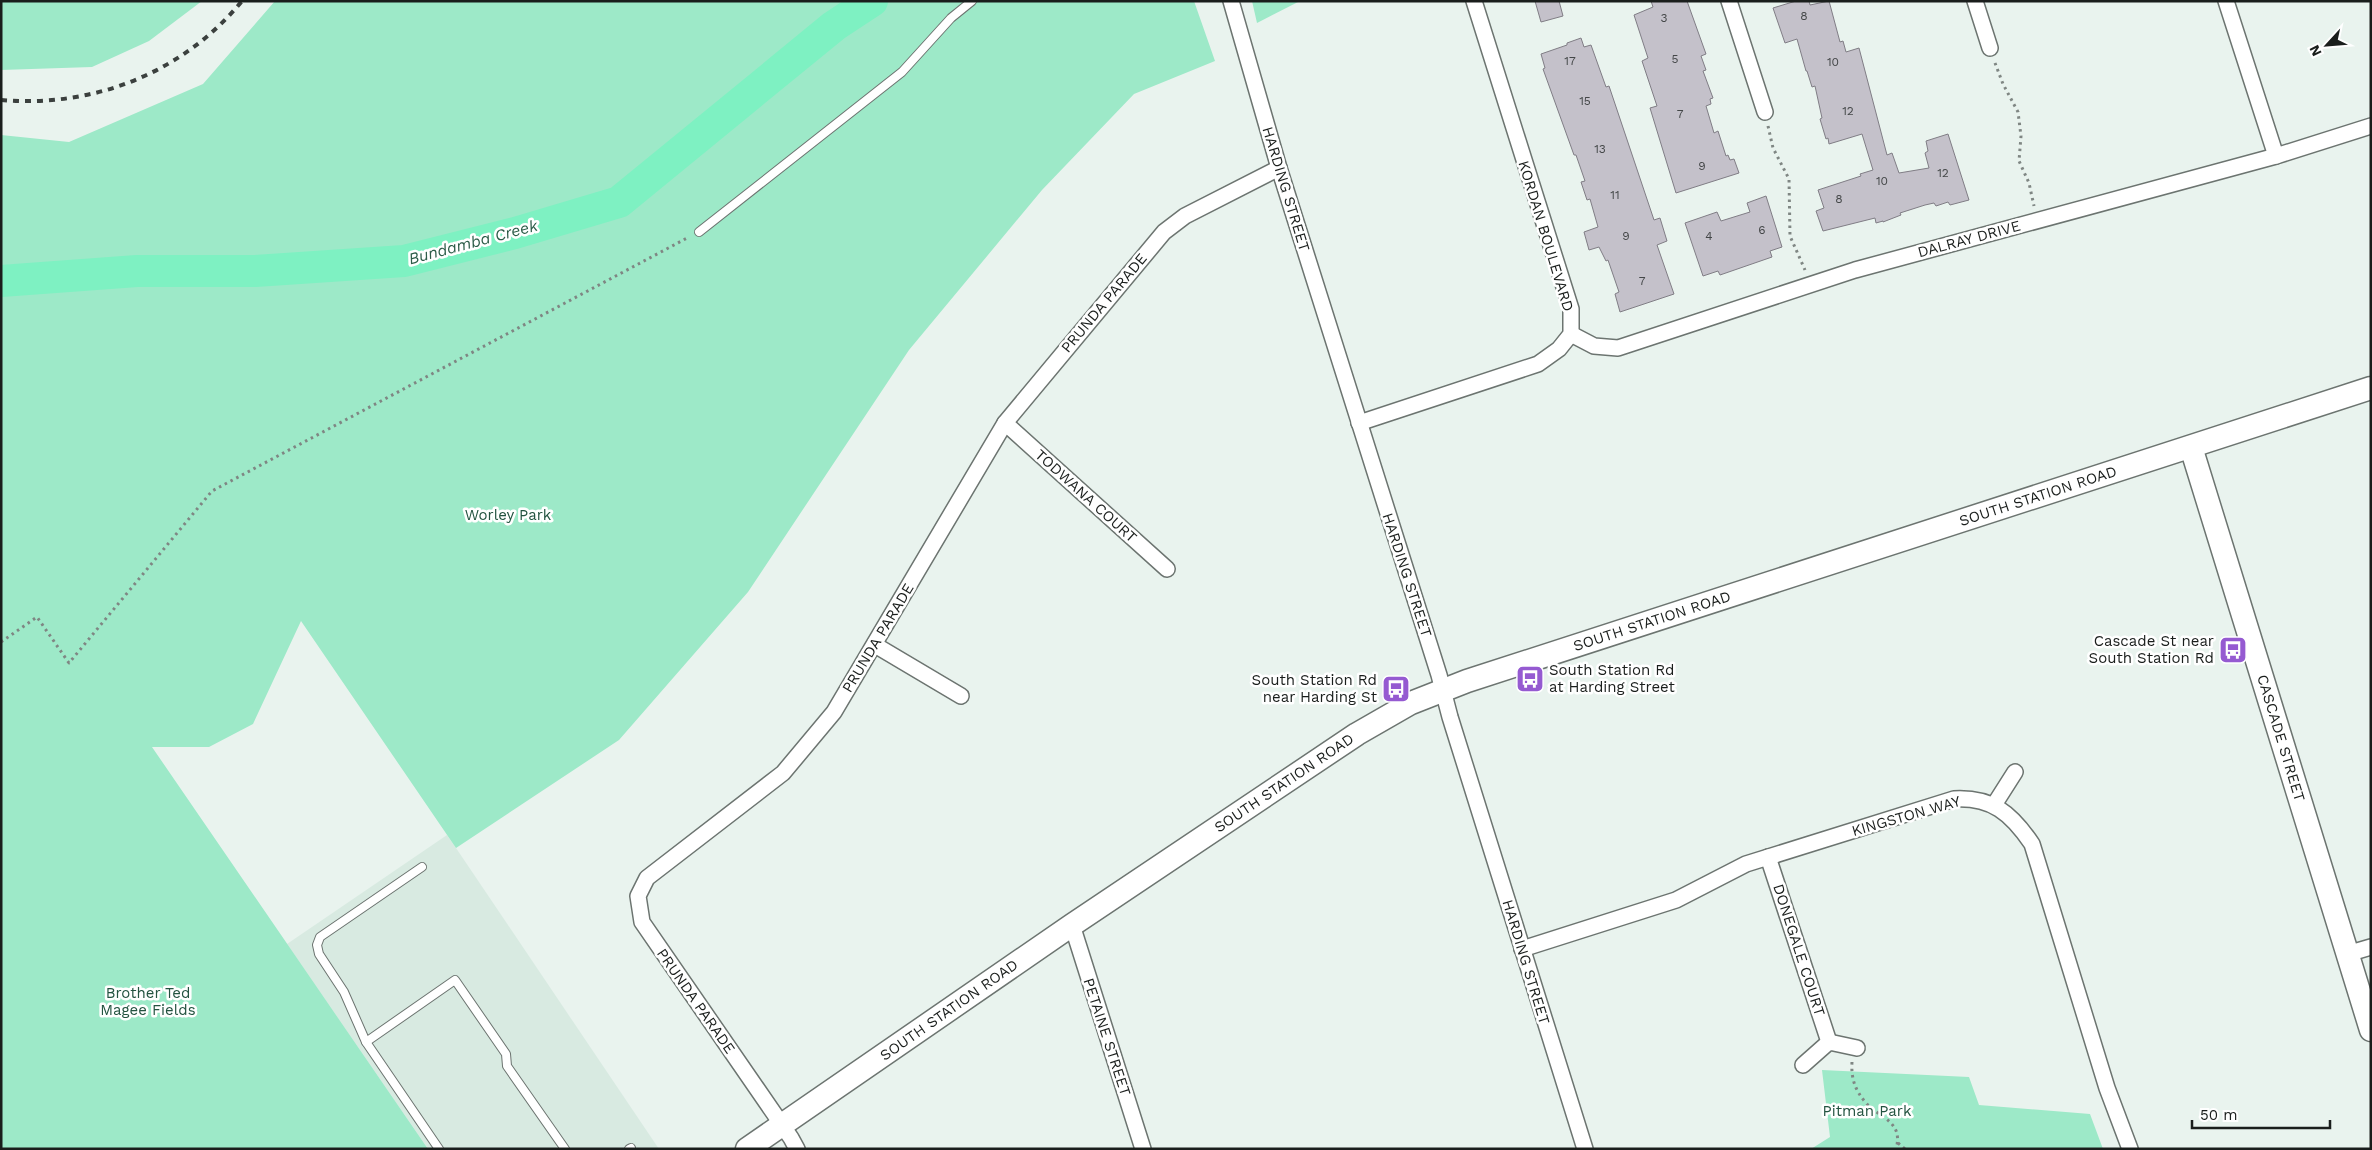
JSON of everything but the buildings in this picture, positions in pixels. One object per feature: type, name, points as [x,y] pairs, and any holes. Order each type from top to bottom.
[{"type":"main road","name":"SOUTH STATION ROAD","points":[[747,1149],[1072,925],[1357,734],[1411,703],[1442,690],[2371,388]]},
{"type":"main road","name":"CASCADE STREET","points":[[2191,447],[2371,1030]]},
{"type":"street","name":"HARDING STREET","points":[[1231,1],[1279,168],[1585,1149]]},
{"type":"street","name":"KORDAN BOULEVARD","points":[[1474,1],[1571,309],[1571,334]]},
{"type":"street","points":[[1729,1],[1765,112]]},
{"type":"street","points":[[1975,1],[1990,48]]},
{"type":"street","points":[[2226,1],[2276,156]]},
{"type":"street","name":"DALRAY DRIVE","points":[[1571,334],[1594,346],[1618,348],[1855,270],[2276,156],[2371,126]]},
{"type":"street","name":"PRUNDA PARADE","points":[[797,1149],[642,922],[638,896],[647,878],[783,773],[834,712],[1005,423],[1164,232],[1185,216],[1279,168]]},
{"type":"street","points":[[1359,423],[1538,364],[1559,349],[1571,334]]},
{"type":"street","name":"TODWANA COURT","points":[[1005,423],[1167,569]]},
{"type":"street","points":[[875,645],[961,696]]},
{"type":"street","points":[[1994,805],[2015,772]]},
{"type":"street","name":"KINGSTON WAY","points":[[1522,949],[1676,900],[1746,864],[1954,799],[1971,798],[1994,805],[2010,816],[2032,844],[2107,1088],[2130,1149]]},
{"type":"street","name":"DONEGALE COURT","points":[[1768,857],[1829,1042]]},
{"type":"street","name":"PETAINE STREET","points":[[1072,925],[1142,1149]]},
{"type":"street","points":[[2347,954],[2371,947]]},
{"type":"street","points":[[1803,1065],[1829,1042],[1857,1048]]},
{"type":"lane","points":[[699,232],[902,72],[951,18],[972,1]]},
{"type":"lane","points":[[422,867],[320,937],[317,945],[318,954],[344,992],[366,1042],[439,1149]]},
{"type":"lane","points":[[366,1042],[455,980],[506,1054],[507,1066],[565,1149]]},
{"type":"path","points":[[1990,48],[2003,84],[2018,112],[2021,136],[2018,161],[2029,183],[2037,221]]},
{"type":"path","points":[[1765,112],[1773,148],[1789,179],[1790,236],[1812,284]]},
{"type":"path","points":[[1,642],[37,616],[69,663],[212,491],[699,232]]},
{"type":"path","points":[[1829,1042],[1852,1055],[1852,1077],[1856,1089],[1867,1104],[1886,1117],[1896,1132],[1896,1149]]},
{"type":"path","points":[[1897,1143],[1905,1149]]},
{"type":"shaded area","points":[[447,835],[659,1149],[428,1149],[287,944]]},
{"type":"green space","points":[[1,1],[202,1],[149,41],[92,67],[1,70]]},
{"type":"green space","points":[[275,1],[1194,1],[1215,61],[1134,94],[1042,190],[909,350],[748,592],[619,740],[456,848],[301,621],[253,724],[209,747],[152,747],[428,1149],[1,1149],[1,135],[69,142],[203,84]]},
{"type":"green space","points":[[1252,1],[1300,1],[1257,23]]},
{"type":"green space","name":"Pitman Park","points":[[1822,1070],[1969,1077],[1979,1105],[2090,1114],[2103,1149],[1811,1149],[1830,1137]]},
{"type":"waterway","name":"Bundamba Creek","points":[[1,281],[137,271],[255,271],[404,261],[515,233],[619,202],[834,26],[872,1]]},
{"type":"railway","points":[[1,100],[35,101],[69,98],[102,91],[134,80],[164,66],[192,48],[218,26],[242,1]]},
{"type":"place","name":"Cascade St near South Station Rd","points":[[2233,650]]},
{"type":"place","name":"South Station Rd at Harding Street","points":[[1530,679]]},
{"type":"place","name":"South Station Rd near Harding St","points":[[1396,689]]},
{"type":"park label","name":"Worley Park","points":[[508,515]]},
{"type":"park label","name":"Brother Ted Magee Fields","points":[[148,1002]]}]
